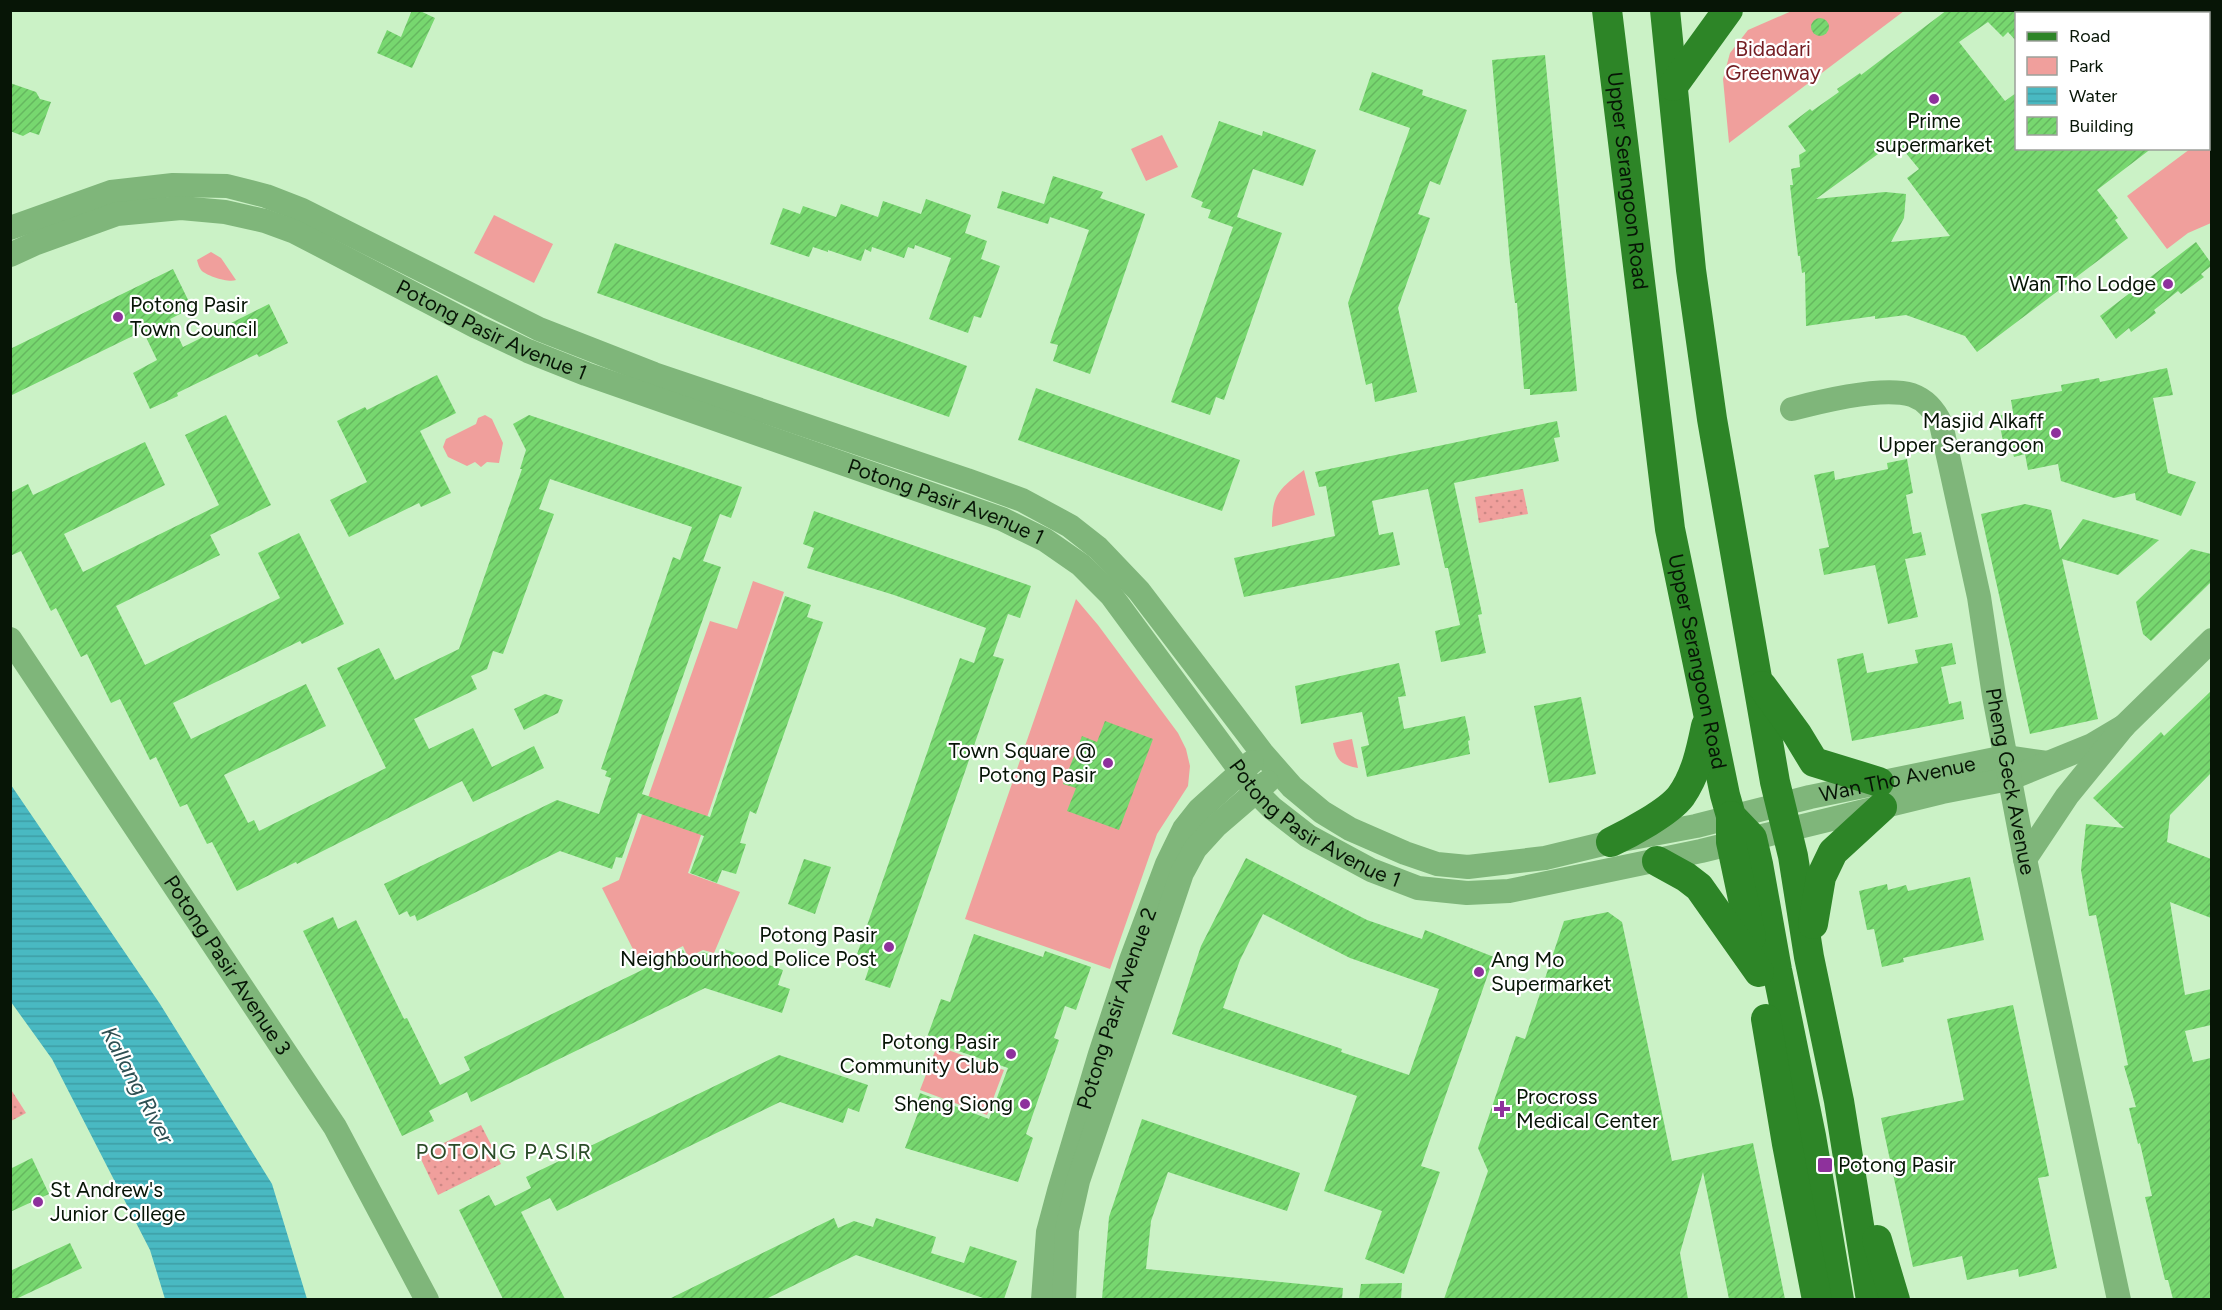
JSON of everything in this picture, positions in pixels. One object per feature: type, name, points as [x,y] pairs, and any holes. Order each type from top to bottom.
[{"type":"main road","name":"Upper Serangoon Road","points":[[1606,10],[1670,529],[1725,795],[1738,832],[1811,1136],[1839,1299]]},
{"type":"main road","points":[[1665,10],[1691,270],[1712,419],[1783,818],[1793,856],[1809,957],[1839,1101],[1871,1299]]},
{"type":"main road","points":[[1673,86],[1728,10]]},
{"type":"main road","points":[[1759,681],[1814,762],[1880,795],[1833,852],[1821,877],[1815,902],[1809,957]]},
{"type":"main road","points":[[1611,842],[1636,830],[1680,796],[1698,762],[1708,717]]},
{"type":"main road","points":[[1738,832],[1786,1144],[1817,1299]]},
{"type":"main road","points":[[1657,861],[1699,887],[1758,972]]},
{"type":"main road","points":[[1839,1101],[1895,1299]]},
{"type":"street","name":"Potong Pasir Avenue 1","points":[[10,228],[91,198],[129,189],[173,185],[227,186],[266,196],[302,210],[549,333],[654,374],[1022,500],[1070,526],[1098,548],[1139,591],[1263,754],[1292,787],[1322,812],[1350,829],[1405,853],[1437,864],[1468,867],[1545,858],[1611,842],[1696,826],[1738,832]]},
{"type":"street","name":"Potong Pasir Avenue 1","points":[[10,255],[117,214],[181,208],[225,212],[265,221],[294,232],[408,292],[528,351],[608,382],[1002,519],[1046,540],[1081,565],[1111,595],[1240,771],[1272,808],[1308,836],[1371,870],[1418,888],[1467,892],[1509,891],[1657,861],[1783,818]]},
{"type":"street","name":"Pheng Geck Avenue","points":[[1792,409],[1834,399],[1890,392],[1913,395],[1928,404],[1936,413],[1941,424],[1979,597],[1994,696],[2025,859],[2119,1299]]},
{"type":"street","name":"Potong Pasir Avenue 3","points":[[10,639],[335,1127],[428,1299]]},
{"type":"street","name":"Wan Tho Avenue","points":[[2025,859],[2067,796],[2124,726],[2211,640]]},
{"type":"street","name":"Wan Tho Avenue","points":[[1783,818],[1880,795],[1942,792],[2007,768],[2049,763],[2092,745],[2124,726]]},
{"type":"street","name":"Potong Pasir Avenue 2","points":[[1043,1299],[1048,1232],[1059,1191],[1100,1054],[1167,864],[1185,829],[1211,797],[1263,754]]},
{"type":"street","name":"Potong Pasir Avenue 2","points":[[1064,1299],[1067,1230],[1078,1181],[1182,873],[1195,849],[1216,826],[1279,772]]},
{"type":"green space","name":"Bidadari Greenway","points":[[1794,10],[1904,11],[1729,143],[1723,79],[1730,53],[1748,30]]},
{"type":"green space","points":[[2211,11],[2211,116],[2210,12],[2134,12]]},
{"type":"green space","points":[[2210,133],[2211,223],[2188,233],[2167,249],[2127,196],[2189,150],[2210,150]]},
{"type":"green space","points":[[1162,135],[1178,167],[1146,181],[1131,149]]},
{"type":"green space","points":[[494,215],[553,244],[534,283],[474,253]]},
{"type":"green space","points":[[211,252],[221,258],[236,280],[228,281],[208,275],[201,270],[197,260]]},
{"type":"green space","points":[[485,415],[492,419],[503,443],[499,463],[487,462],[481,467],[475,462],[467,466],[448,457],[443,447],[446,439],[476,424],[478,418]]},
{"type":"green space","points":[[1304,470],[1315,515],[1272,527],[1273,507],[1279,493],[1288,482]]},
{"type":"green space","points":[[1523,489],[1528,514],[1479,523],[1475,497]]},
{"type":"green space","points":[[753,581],[784,592],[688,873],[740,892],[714,953],[703,950],[688,957],[683,946],[642,967],[602,888],[619,880],[710,621],[737,629]]},
{"type":"green space","points":[[1076,599],[1178,733],[1186,749],[1190,766],[1188,786],[1157,834],[1110,969],[965,919]]},
{"type":"green space","points":[[1352,739],[1358,768],[1340,760],[1333,743]]},
{"type":"green space","points":[[937,1046],[1004,1070],[987,1115],[920,1090]]},
{"type":"green space","points":[[10,1088],[26,1113],[11,1121],[10,1121]]},
{"type":"green space","points":[[481,1125],[501,1164],[438,1195],[419,1155]]},
{"type":"water","name":"Kallang River","points":[[11,785],[160,1004],[272,1184],[307,1299],[165,1299],[150,1250],[52,1059],[11,1002]]},
{"type":"building","points":[[412,10],[418,10],[435,18],[412,68],[377,53],[387,30],[401,37]]},
{"type":"building","points":[[1947,10],[2016,10],[2015,40],[2008,32],[2003,37],[1988,22],[1959,42],[2005,101],[2015,94],[2015,150],[2149,150],[2097,190],[2118,218],[2115,220],[2128,238],[1977,352],[1965,336],[1906,315],[1875,319],[1875,316],[1806,326],[1805,272],[1802,273],[1800,256],[1798,256],[1790,185],[1793,185],[1791,169],[1800,167],[1799,155],[1806,151],[1788,126],[1810,109],[1812,111],[1839,92],[1837,89],[1860,73],[1861,75]],"holes":[[[1896,141],[1919,169],[1907,178],[1950,236],[1891,242],[1904,218],[1906,194],[1885,192],[1816,199]]]},
{"type":"building","points":[[1820,18],[1826,21],[1829,27],[1826,33],[1820,36],[1814,33],[1811,27],[1814,21]]},
{"type":"building","points":[[1545,55],[1577,391],[1530,395],[1530,389],[1524,389],[1492,60]]},
{"type":"building","points":[[1372,72],[1423,90],[1422,95],[1467,110],[1440,185],[1430,181],[1418,214],[1430,218],[1398,308],[1417,392],[1375,402],[1372,383],[1366,385],[1348,303],[1410,128],[1359,110]]},
{"type":"building","points":[[10,83],[36,92],[40,99],[51,102],[39,135],[30,132],[23,136],[10,131]]},
{"type":"building","points":[[1219,121],[1262,136],[1263,131],[1316,150],[1303,186],[1253,169],[1237,217],[1282,233],[1224,400],[1216,397],[1210,415],[1171,402],[1233,227],[1208,218],[1211,210],[1201,207],[1203,202],[1191,197]]},
{"type":"building","points":[[1053,176],[1103,192],[1100,198],[1145,214],[1090,374],[1053,361],[1058,345],[1050,343],[1089,230],[1050,217],[1048,224],[997,208],[1002,191],[1044,204]]},
{"type":"building","points":[[926,199],[971,215],[965,233],[987,241],[981,259],[1000,266],[981,318],[974,316],[968,333],[929,319],[951,258],[915,245],[914,249],[908,247],[904,258],[872,247],[871,252],[865,249],[861,261],[813,247],[809,257],[770,244],[783,208],[800,214],[803,206],[836,217],[841,204],[878,217],[883,201],[921,214]]},
{"type":"building","name":"Wan Tho Lodge","points":[[2196,242],[2211,263],[2211,266],[2201,274],[2204,277],[2181,294],[2178,291],[2154,310],[2156,313],[2131,332],[2129,328],[2116,339],[2100,316]]},
{"type":"building","points":[[615,243],[967,366],[949,417],[597,293]]},
{"type":"building","points":[[173,269],[192,308],[170,319],[183,347],[269,304],[288,343],[259,357],[257,354],[177,393],[178,396],[150,409],[133,373],[157,360],[143,331],[10,396],[10,349]]},
{"type":"building","points":[[2167,368],[2173,395],[2153,398],[2168,473],[2196,482],[2181,516],[2136,500],[2135,493],[2114,498],[2061,481],[2058,464],[2028,470],[2025,454],[2014,457],[2012,450],[2005,451],[1998,416],[2013,412],[2011,400],[2062,391],[2061,385],[2099,378],[2100,382]]},
{"type":"building","points":[[437,375],[456,413],[420,431],[451,493],[421,507],[419,503],[349,537],[330,500],[367,482],[337,421],[365,407],[367,410]]},
{"type":"building","points":[[1036,388],[1240,460],[1222,511],[1018,440]]},
{"type":"building","points":[[226,415],[271,505],[210,535],[220,555],[116,606],[145,665],[280,598],[258,553],[299,533],[344,624],[302,644],[300,641],[173,703],[191,739],[306,684],[326,726],[224,775],[248,823],[254,820],[259,831],[386,768],[337,668],[379,648],[395,680],[459,649],[522,469],[520,469],[526,450],[513,424],[529,415],[742,487],[731,518],[720,514],[703,561],[721,567],[642,794],[710,817],[785,596],[811,605],[807,617],[823,622],[756,814],[750,811],[740,843],[746,844],[736,874],[722,870],[717,883],[690,873],[704,836],[638,813],[622,858],[616,857],[612,869],[560,851],[417,921],[415,915],[410,917],[407,911],[399,915],[384,884],[557,800],[599,814],[611,778],[605,776],[607,771],[601,769],[673,557],[680,560],[692,527],[550,479],[539,509],[554,514],[503,654],[493,651],[487,669],[471,676],[477,689],[414,719],[429,749],[473,728],[492,767],[534,746],[544,768],[473,802],[462,781],[297,864],[296,862],[237,891],[212,842],[207,844],[187,804],[180,807],[156,757],[150,760],[120,699],[111,703],[87,654],[81,657],[56,608],[51,611],[21,551],[10,556],[10,493],[28,484],[33,495],[145,442],[165,485],[64,534],[83,572],[219,505],[185,435]]},
{"type":"building","points":[[1557,421],[1560,437],[1554,438],[1559,461],[1454,483],[1482,614],[1478,615],[1486,653],[1441,662],[1435,631],[1460,625],[1428,489],[1372,501],[1379,535],[1393,532],[1400,565],[1244,597],[1234,558],[1335,536],[1326,486],[1319,487],[1315,472]]},
{"type":"building","points":[[1907,459],[1913,493],[1906,495],[1913,534],[1921,532],[1926,555],[1905,559],[1918,617],[1888,624],[1875,565],[1824,575],[1819,549],[1829,547],[1814,475],[1834,471],[1835,480],[1888,469],[1887,463]]},
{"type":"building","points":[[2025,504],[2051,510],[2060,550],[2083,519],[2159,540],[2118,575],[2062,559],[2098,719],[2030,734],[1981,514]]},
{"type":"building","points":[[814,511],[1031,586],[1020,618],[1008,614],[993,656],[1004,659],[890,988],[865,980],[869,968],[854,963],[960,658],[974,663],[986,628],[894,595],[807,568],[814,548],[803,544]]},
{"type":"building","points":[[2191,549],[2211,554],[2211,582],[2151,641],[2143,634],[2136,602]]},
{"type":"building","points":[[1952,643],[1956,664],[1941,667],[1949,704],[1961,701],[1964,719],[1852,741],[1837,659],[1863,653],[1867,673],[1918,663],[1915,650]]},
{"type":"building","points":[[1399,663],[1406,696],[1398,697],[1404,729],[1465,716],[1470,740],[1468,741],[1470,754],[1367,777],[1361,747],[1369,745],[1362,712],[1301,724],[1295,686]]},
{"type":"building","points":[[2211,691],[2211,773],[2170,815],[2167,842],[2211,859],[2211,918],[2170,902],[2185,995],[2211,989],[2211,1025],[2185,1031],[2193,1062],[2211,1058],[2211,1299],[2173,1299],[2168,1280],[2165,1280],[2145,1197],[2152,1196],[2129,1108],[2136,1107],[2124,1066],[2128,1065],[2096,915],[2089,916],[2081,870],[2086,824],[2124,828],[2093,798],[2161,732],[2164,736]]},
{"type":"building","points":[[545,694],[563,700],[558,713],[524,730],[514,709]]},
{"type":"building","points":[[1581,697],[1596,774],[1549,783],[1534,706]]},
{"type":"building","name":"Town Square @ Potong Pasir","points":[[1105,721],[1153,739],[1119,830],[1067,811],[1076,788],[1063,784],[1082,736],[1097,742]]},
{"type":"building","points":[[1246,858],[1367,920],[1422,939],[1425,930],[1494,957],[1421,1166],[1440,1172],[1404,1274],[1365,1259],[1382,1211],[1324,1191],[1357,1096],[1172,1034],[1201,946]],"holes":[[[1263,914],[1350,958],[1439,989],[1409,1075],[1223,1008],[1240,960]]]},
{"type":"building","points":[[804,859],[831,867],[815,914],[788,904]]},
{"type":"building","points":[[1970,877],[1984,940],[1903,958],[1904,962],[1882,967],[1874,929],[1867,930],[1859,891],[1887,884],[1888,890],[1906,885],[1908,891]]},
{"type":"building","points":[[1608,912],[1622,922],[1672,1161],[1753,1143],[1785,1299],[1729,1299],[1703,1172],[1680,1253],[1688,1299],[1444,1299],[1488,1171],[1478,1148],[1516,1036],[1525,1039],[1564,921]]},
{"type":"building","points":[[333,917],[338,929],[356,920],[404,1019],[407,1018],[440,1085],[470,1070],[464,1057],[683,950],[688,960],[703,952],[721,958],[724,949],[783,970],[778,985],[790,989],[782,1013],[705,988],[471,1102],[467,1092],[429,1111],[434,1121],[402,1136],[303,931]]},
{"type":"building","name":"Potong Pasir Community Club","points":[[974,934],[1043,957],[1045,951],[1091,967],[1076,1010],[1065,1006],[1054,1038],[1059,1040],[1026,1134],[1033,1138],[1018,1182],[905,1148],[919,1110],[915,1108],[920,1093],[989,1119],[1008,1068],[926,1040],[941,999],[950,1002]]},
{"type":"building","points":[[2013,1005],[2049,1176],[2038,1178],[2057,1268],[2019,1277],[2018,1269],[1967,1280],[1962,1256],[1913,1267],[1881,1118],[1964,1100],[1947,1019]]},
{"type":"building","points":[[779,1055],[868,1085],[859,1112],[848,1108],[843,1123],[780,1102],[557,1211],[550,1198],[521,1212],[565,1299],[503,1299],[459,1210],[489,1195],[495,1206],[531,1188],[526,1177]]},
{"type":"building","points":[[1142,1119],[1300,1173],[1287,1211],[1168,1172],[1151,1221],[1146,1269],[1343,1288],[1342,1299],[1102,1299],[1109,1217]]},
{"type":"building","points":[[32,1158],[49,1194],[10,1212],[10,1169]]},
{"type":"building","points":[[834,1218],[838,1228],[854,1221],[873,1227],[876,1218],[936,1237],[931,1253],[964,1263],[970,1246],[1017,1261],[1004,1299],[986,1299],[856,1255],[766,1299],[669,1299]]},
{"type":"building","points":[[70,1243],[82,1268],[16,1299],[10,1299],[10,1271]]},
{"type":"building","points":[[1402,1283],[1401,1299],[1359,1299],[1361,1284]]},
{"type":"place","name":"Prime supermarket","points":[[1934,99]]},
{"type":"place","name":"Wan Tho Lodge","points":[[2168,284]]},
{"type":"place","name":"Potong Pasir Town Council","points":[[118,317]]},
{"type":"place","name":"Masjid Alkaff Upper Serangoon","points":[[2056,433]]},
{"type":"place","name":"Town Square @ Potong Pasir","points":[[1108,763]]},
{"type":"place","name":"Potong Pasir Neighbourhood Police Post","points":[[889,947]]},
{"type":"place","name":"Ang Mo Supermarket","points":[[1479,972]]},
{"type":"place","name":"Potong Pasir Community Club","points":[[1011,1054]]},
{"type":"place","name":"Sheng Siong","points":[[1025,1104]]},
{"type":"place","name":"Procross Medical Center","points":[[1502,1109]]},
{"type":"place","name":"Potong Pasir","points":[[1825,1165]]},
{"type":"place","name":"St Andrew's Junior College","points":[[38,1202]]},
{"type":"district","name":"POTONG PASIR","points":[[504,1151]]}]
